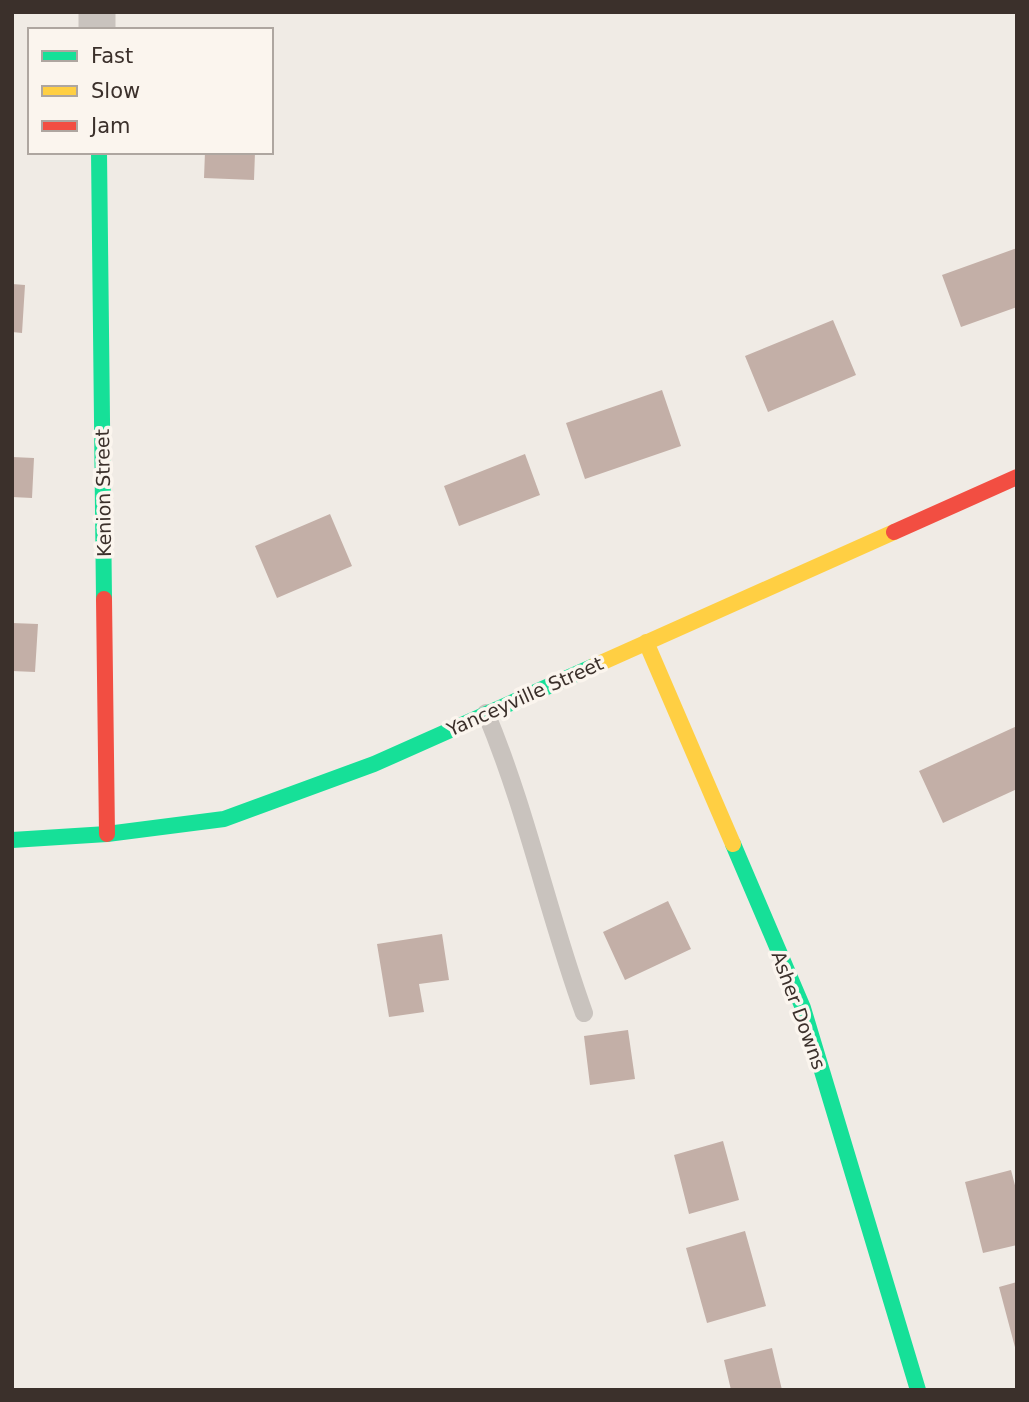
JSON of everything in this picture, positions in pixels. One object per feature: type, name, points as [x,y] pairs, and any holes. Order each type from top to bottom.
[{"type":"street","name":"Kenion Street","points":[[99,154],[107,834]]},
{"type":"street","name":"Yanceyville Street","points":[[12,840],[107,834],[224,819],[374,764],[1017,477]]},
{"type":"street","name":"Asher Downs","points":[[646,642],[803,1008],[918,1390]]},
{"type":"lane","points":[[486,713],[519,797],[566,962],[584,1013]]},
{"type":"building","points":[[205,154],[255,154],[254,180],[204,178]]},
{"type":"building","points":[[1017,248],[1017,307],[961,327],[942,275]]},
{"type":"building","points":[[12,284],[25,285],[22,333],[12,332]]},
{"type":"building","points":[[833,320],[856,375],[768,412],[745,356]]},
{"type":"building","points":[[662,390],[681,446],[585,479],[566,423]]},
{"type":"building","points":[[525,454],[540,495],[459,526],[444,486]]},
{"type":"building","points":[[12,457],[34,458],[32,498],[12,497]]},
{"type":"building","points":[[330,514],[352,566],[277,598],[255,546]]},
{"type":"building","points":[[12,623],[38,624],[35,672],[12,671]]},
{"type":"building","points":[[1017,726],[1017,789],[943,823],[919,771]]},
{"type":"building","points":[[668,901],[691,949],[625,980],[603,932]]},
{"type":"building","points":[[442,934],[449,980],[419,984],[424,1012],[389,1017],[377,944]]},
{"type":"building","points":[[628,1030],[635,1079],[590,1085],[584,1036]]},
{"type":"building","points":[[723,1141],[739,1200],[689,1214],[674,1155]]},
{"type":"building","points":[[1011,1170],[1017,1193],[1017,1245],[983,1253],[965,1182]]},
{"type":"building","points":[[745,1231],[766,1306],[707,1323],[686,1248]]},
{"type":"building","points":[[1017,1282],[1017,1351],[1016,1351],[999,1287]]},
{"type":"building","points":[[772,1348],[782,1390],[731,1390],[724,1360]]},
{"type":"traffic: fast","points":[[99,154],[104,599]]},
{"type":"traffic: fast","points":[[12,840],[107,834],[224,819],[374,764],[594,666]]},
{"type":"traffic: fast","points":[[733,844],[803,1008],[918,1390]]},
{"type":"traffic: slow","points":[[594,666],[894,532]]},
{"type":"traffic: slow","points":[[646,642],[733,844]]},
{"type":"traffic: jam","points":[[894,532],[1017,477]]},
{"type":"traffic: jam","points":[[104,599],[107,834]]}]
